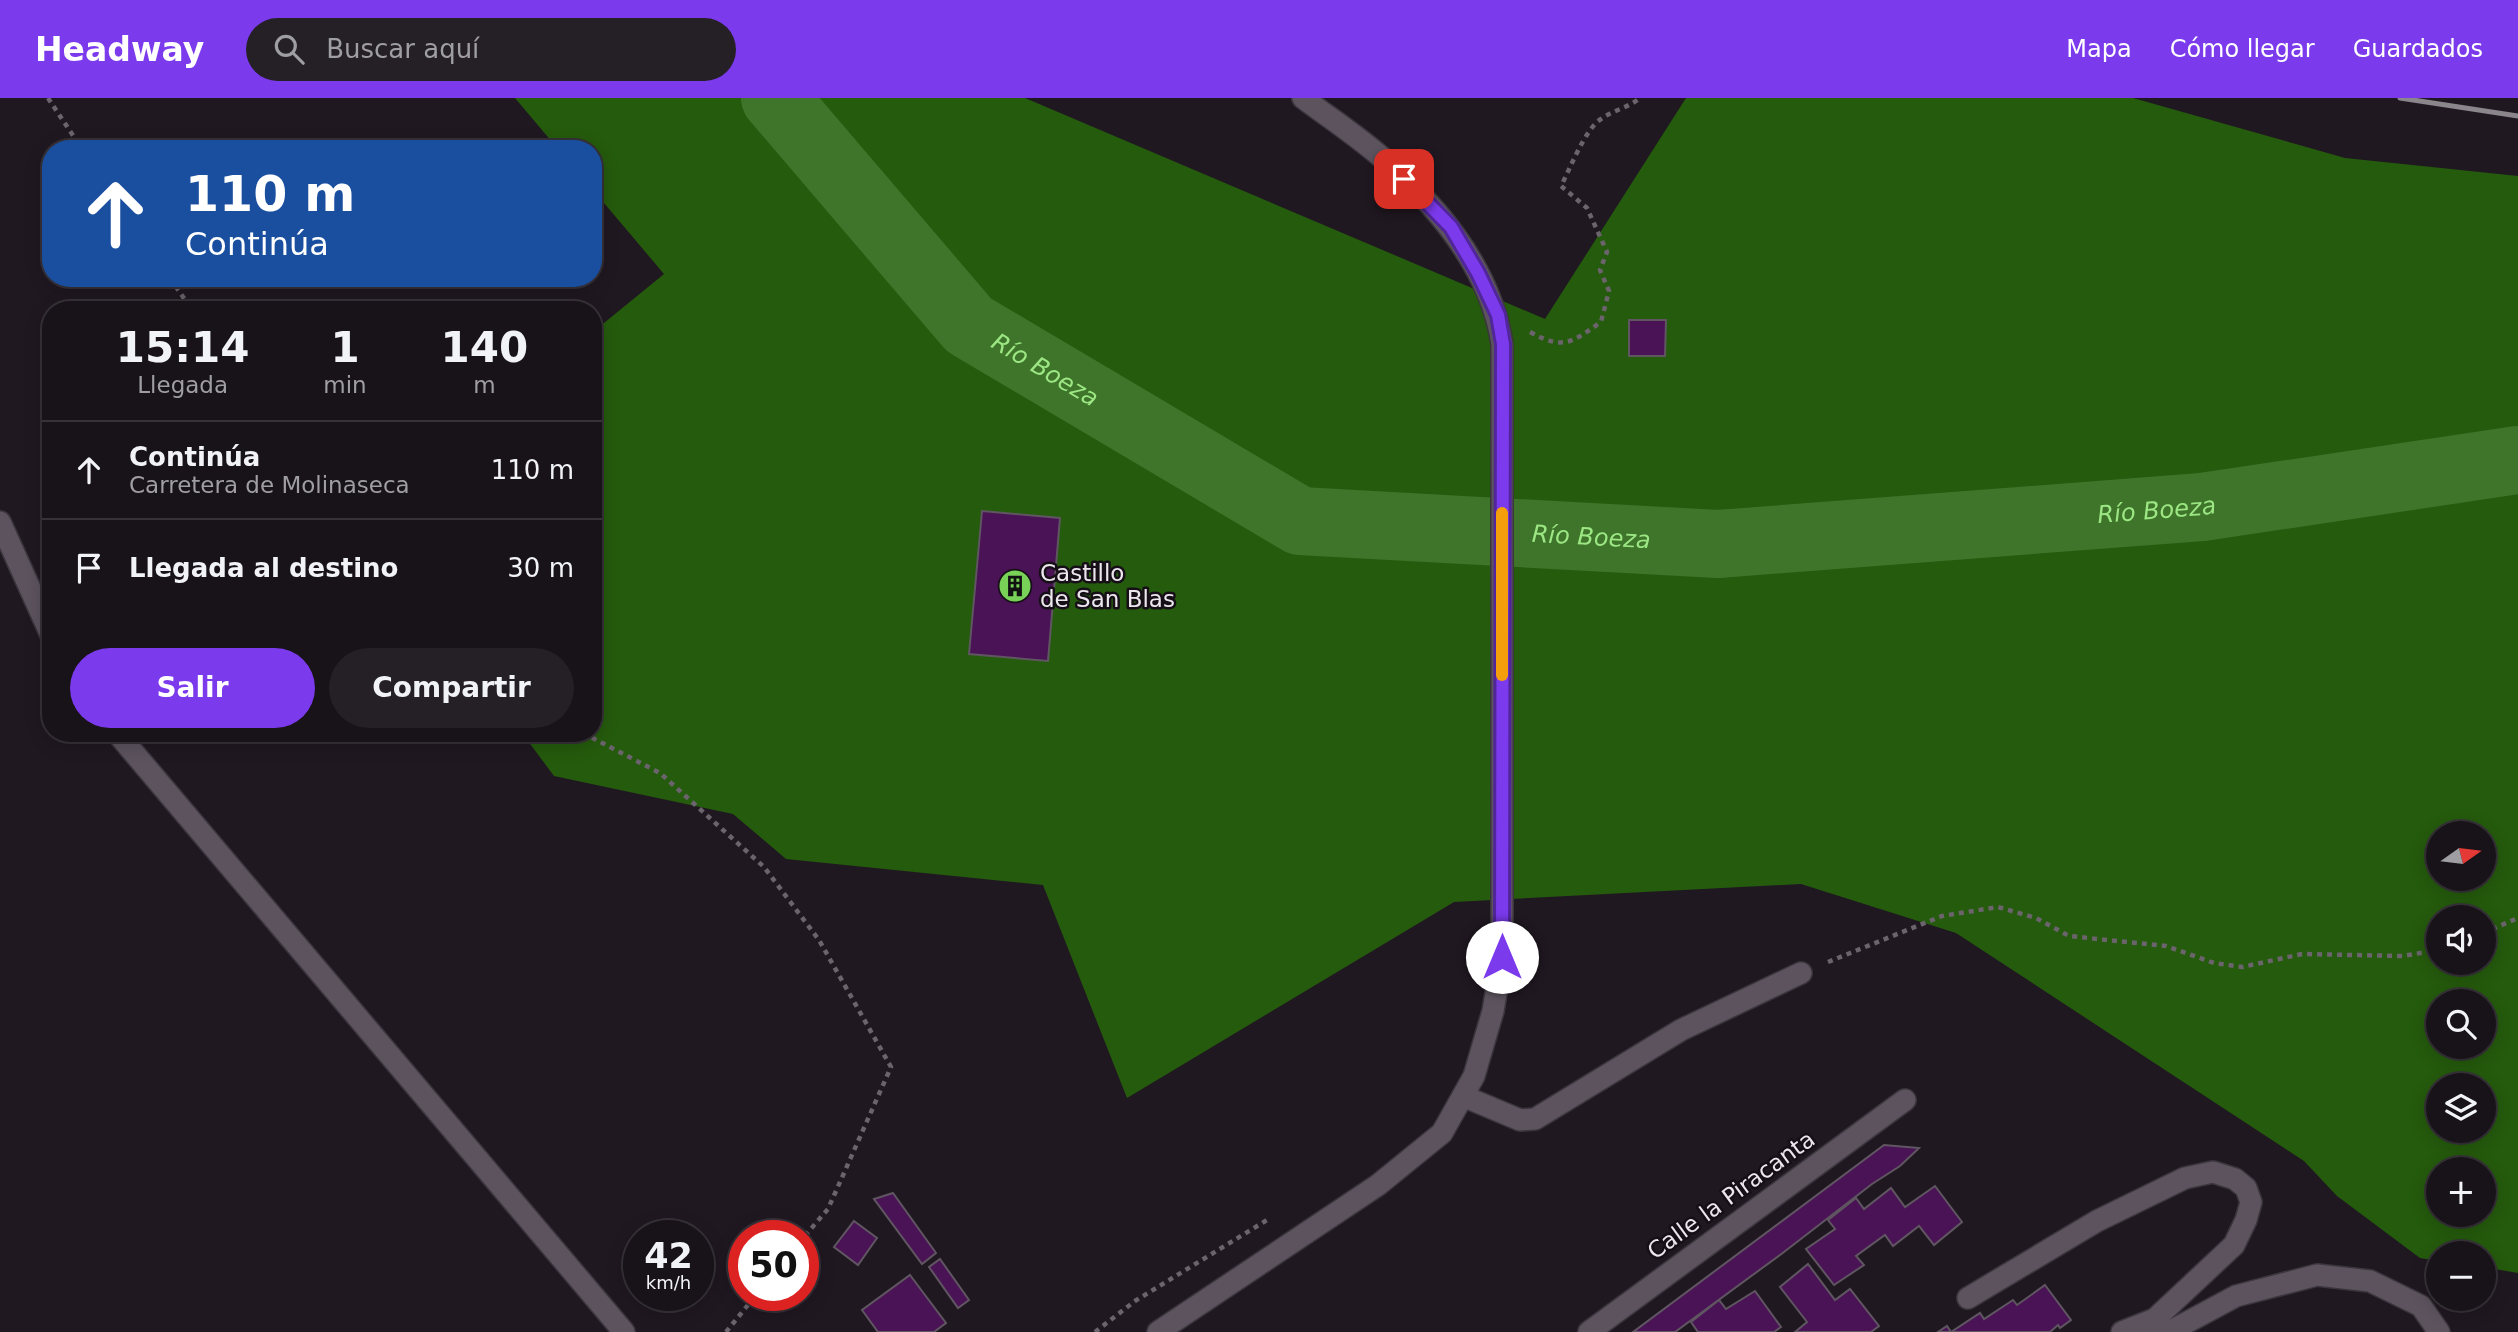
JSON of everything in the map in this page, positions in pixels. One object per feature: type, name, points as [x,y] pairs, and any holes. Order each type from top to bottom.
[{"type":"main road","points":[[1158,1332],[1378,1185],[1442,1133],[1474,1076],[1489,1024],[1502,957],[1503,344],[1498,315],[1478,273],[1451,227],[1388,162],[1303,98]]},
{"type":"main road","points":[[0,522],[42,615]]},
{"type":"main road","points":[[125,742],[624,1332]]},
{"type":"main road","points":[[1463,1096],[1520,1120],[1535,1119],[1681,1030],[1801,973]]},
{"type":"main road","name":"Calle la Piracanta","points":[[1589,1332],[1905,1100]]},
{"type":"main road","points":[[1968,1298],[2096,1221],[2185,1178],[2213,1172],[2235,1179],[2246,1188],[2250,1202],[2246,1220],[2234,1245],[2161,1328]]},
{"type":"main road","points":[[2122,1332],[2161,1328],[2236,1296],[2317,1275],[2370,1281],[2420,1306],[2439,1332]]},
{"type":"path","points":[[48,98],[76,140]]},
{"type":"path","points":[[1498,315],[1547,342],[1572,342],[1601,323],[1609,291],[1600,270],[1607,252],[1587,208],[1562,186],[1584,141],[1599,120],[1629,107],[1640,98]]},
{"type":"path","points":[[600,742],[660,773],[764,867],[819,940],[891,1067],[828,1209],[819,1220]]},
{"type":"path","points":[[1801,973],[1942,916],[1998,907],[2036,918],[2069,936],[2166,946],[2214,963],[2242,967],[2302,954],[2403,956],[2426,952]]},
{"type":"path","points":[[2496,927],[2518,918]]},
{"type":"path","points":[[1095,1332],[1135,1301],[1271,1217]]},
{"type":"path","points":[[726,1332],[743,1311]]},
{"type":"green space","points":[[515,98],[1025,98],[1545,319],[1686,98],[2133,98],[2345,158],[2518,176],[2518,1273],[2496,1269],[2496,1241],[2426,1241],[2426,1259],[2420,1258],[2337,1196],[2304,1161],[1956,933],[1801,884],[1454,902],[1127,1098],[1043,885],[786,859],[733,814],[554,776],[529,742],[602,742],[602,325],[664,274],[602,201],[602,140],[550,140]]},
{"type":"building","points":[[1629,320],[1666,320],[1665,356],[1629,356]]},
{"type":"building","name":"Castillo de San Blas","points":[[982,511],[1060,518],[1048,661],[969,654]]},
{"type":"building","points":[[1884,1145],[1919,1148],[1900,1166],[1872,1184],[1675,1332],[1633,1332]]},
{"type":"building","points":[[1935,1186],[1962,1222],[1934,1245],[1919,1226],[1893,1246],[1885,1235],[1856,1256],[1864,1265],[1834,1285],[1806,1249],[1835,1229],[1828,1220],[1856,1198],[1864,1209],[1891,1188],[1905,1207]]},
{"type":"building","points":[[893,1193],[936,1253],[922,1264],[874,1199]]},
{"type":"building","points":[[854,1221],[877,1238],[858,1265],[834,1247]]},
{"type":"building","points":[[940,1259],[969,1300],[958,1308],[929,1267]]},
{"type":"building","points":[[1808,1264],[1835,1300],[1850,1289],[1879,1326],[1871,1332],[1795,1332],[1807,1322],[1780,1287]]},
{"type":"building","points":[[910,1275],[946,1323],[934,1332],[878,1332],[862,1310]]},
{"type":"building","points":[[2045,1285],[2071,1320],[2060,1328],[2058,1325],[2050,1332],[1951,1332],[1980,1313],[1984,1319],[2013,1300],[2017,1305]]},
{"type":"building","points":[[1755,1291],[1781,1327],[1774,1332],[1698,1332],[1691,1322],[1719,1300],[1726,1309]]},
{"type":"building","points":[[1947,1326],[1951,1332],[1938,1332]]},
{"type":"waterway","name":"Río Boeza","points":[[775,98],[969,325],[1300,521],[1718,544],[2202,507],[2518,460]]},
{"type":"railway","points":[[2400,98],[2518,116]]},
{"type":"slow traffic","points":[[1502,513],[1502,675]]},
{"type":"place","name":"Castillo de San Blas","points":[[1015,586]]},
{"type":"route","points":[[1404,179],[1451,227],[1478,273],[1498,315],[1503,344],[1502,957]]}]
